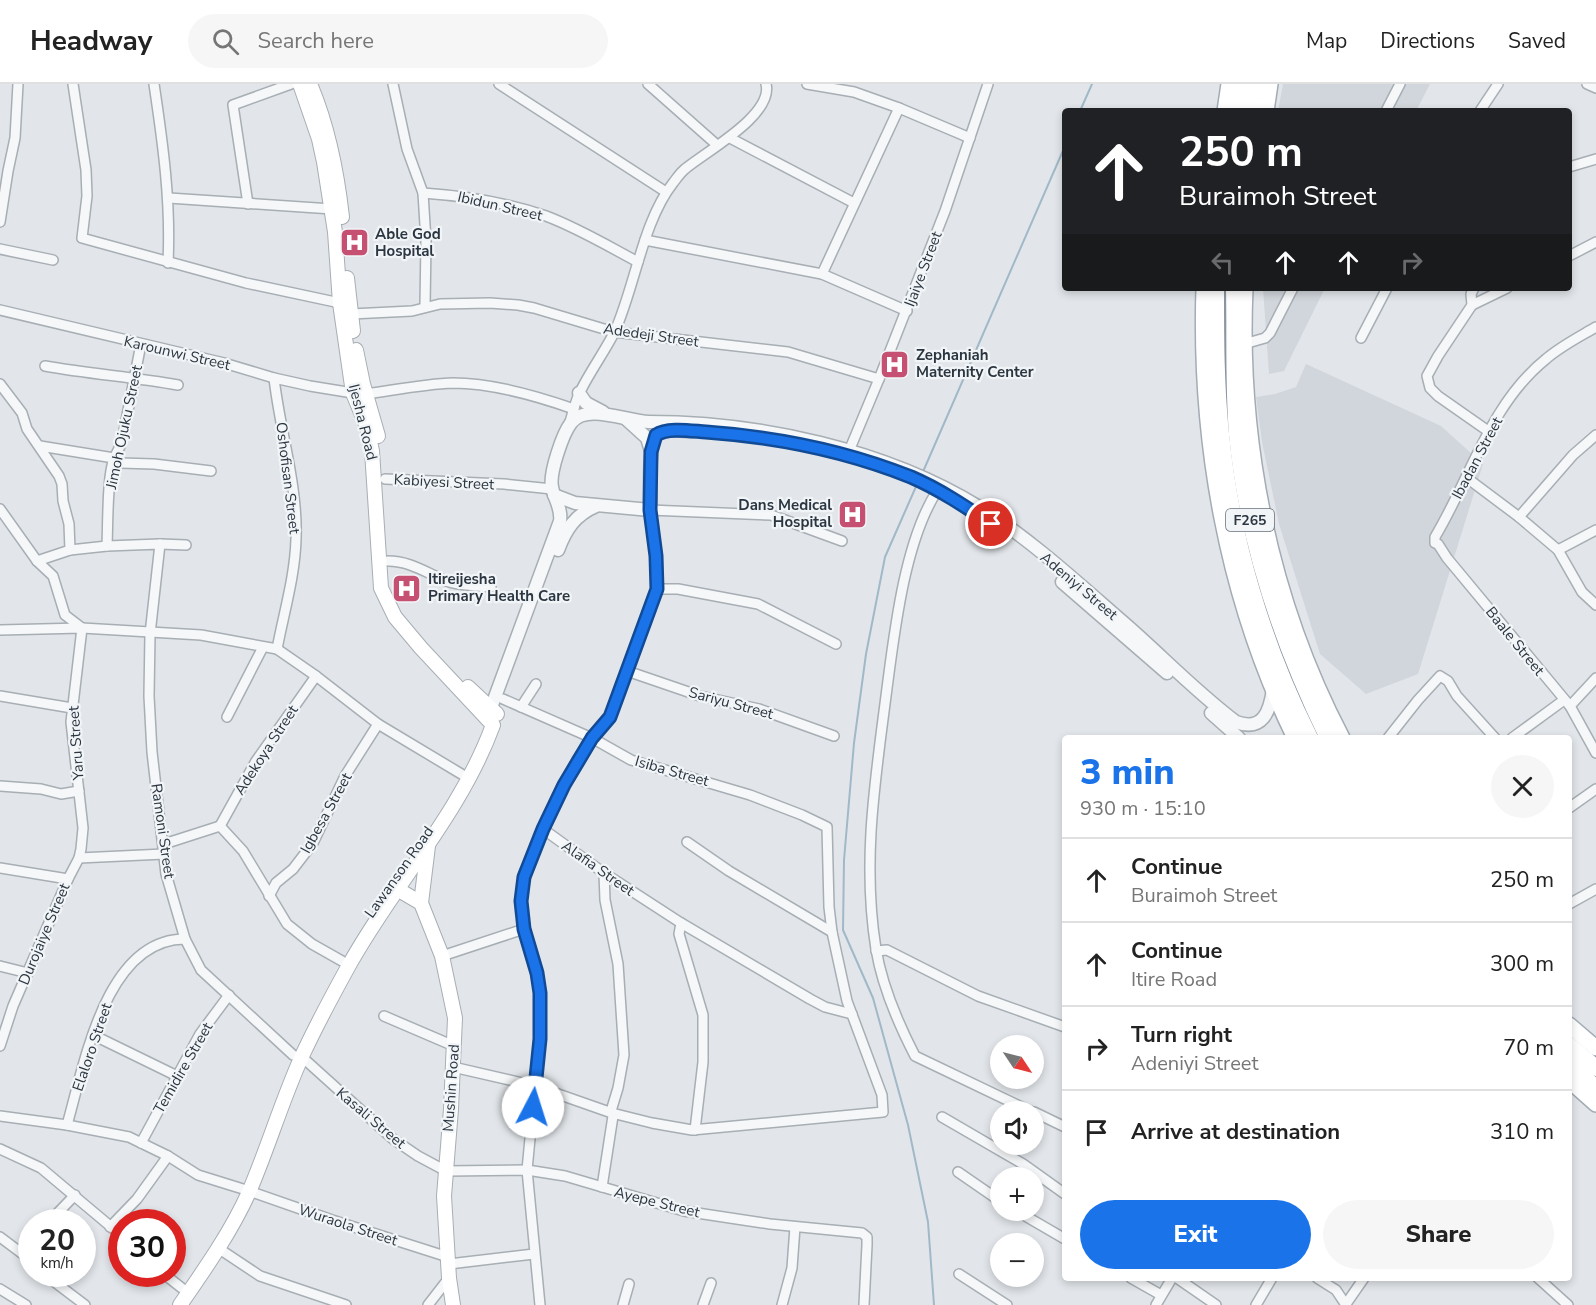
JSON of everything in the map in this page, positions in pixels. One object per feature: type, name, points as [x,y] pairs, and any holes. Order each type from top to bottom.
[{"type":"highway","points":[[1237,108],[1241,84]]},
{"type":"highway","points":[[1251,108],[1255,84]]},
{"type":"highway","name":"F265","points":[[1216,291],[1216,374],[1228,489],[1242,550],[1263,623],[1293,705],[1308,735]]},
{"type":"highway","name":"F265","points":[[1234,291],[1237,433],[1254,544],[1270,598],[1290,651],[1327,735]]},
{"type":"highway","points":[[1572,1048],[1596,1068]]},
{"type":"highway","points":[[1572,1068],[1596,1088]]},
{"type":"main road","name":"Ijesha Road","points":[[300,84],[312,100],[326,130],[338,184],[360,393],[378,438],[384,479],[389,581],[394,600],[424,646]]},
{"type":"main road","name":"Ijesha Road","points":[[310,84],[332,209],[340,303],[372,451],[381,588],[391,610],[492,717]]},
{"type":"main road","points":[[1225,108],[1229,84]]},
{"type":"main road","points":[[1266,108],[1270,84]]},
{"type":"main road","points":[[1204,291],[1205,394],[1220,510],[1246,615],[1273,689],[1294,735]]},
{"type":"main road","points":[[1245,291],[1244,344],[1248,409],[1260,496],[1284,599],[1323,702],[1340,735]]},
{"type":"main road","name":"Lawanson Road","points":[[180,1305],[218,1248],[246,1190],[298,1056],[358,931],[431,826],[463,775],[492,717]]},
{"type":"main road","name":"Lawanson Road","points":[[298,1056],[369,930],[458,799],[483,750],[492,717]]},
{"type":"main road","points":[[397,889],[421,903],[428,844]]},
{"type":"main road","name":"Mushin Road","points":[[421,903],[442,956],[455,1018],[444,1196],[453,1305]]},
{"type":"main road","points":[[1572,1028],[1596,1048]]},
{"type":"main road","points":[[1572,1083],[1596,1104]]},
{"type":"main road","name":"Lawanson Road","points":[[174,1305],[246,1190]]},
{"type":"street","points":[[0,222],[4,170],[15,138],[18,84]]},
{"type":"street","points":[[73,84],[86,170],[87,196],[82,238],[278,291],[340,303]]},
{"type":"street","points":[[154,84],[169,198],[168,263]]},
{"type":"street","points":[[248,204],[233,105],[291,84]]},
{"type":"street","points":[[393,84],[407,149],[423,193],[426,241],[425,307]]},
{"type":"street","points":[[499,84],[666,192]]},
{"type":"street","points":[[648,84],[717,145]]},
{"type":"street","points":[[569,425],[579,393],[614,332],[645,240],[666,192],[683,170],[730,138],[759,108],[768,90],[766,84]]},
{"type":"street","points":[[807,84],[854,92],[970,138]]},
{"type":"street","name":"Ijaiye Street","points":[[849,451],[907,311],[945,211],[988,84]]},
{"type":"street","points":[[1388,108],[1400,84]]},
{"type":"street","points":[[1482,108],[1498,84]]},
{"type":"street","points":[[1587,84],[1596,88]]},
{"type":"street","points":[[822,274],[899,108]]},
{"type":"street","points":[[730,138],[854,203]]},
{"type":"street","points":[[1572,166],[1596,159]]},
{"type":"street","name":"Ibidun Street","points":[[423,193],[481,199],[531,212],[590,236],[638,262]]},
{"type":"street","points":[[169,198],[332,209]]},
{"type":"street","points":[[645,240],[822,274],[907,311]]},
{"type":"street","points":[[1572,254],[1596,242]]},
{"type":"street","points":[[0,249],[53,260]]},
{"type":"street","points":[[1244,344],[1265,338],[1270,333],[1291,291]]},
{"type":"street","points":[[1361,338],[1385,291]]},
{"type":"street","points":[[1472,291],[1472,305]]},
{"type":"street","points":[[1488,431],[1438,396],[1430,388],[1427,376],[1472,305],[1501,291]]},
{"type":"street","name":"Adedeji Street","points":[[351,314],[412,311],[440,304],[518,305],[614,332],[788,352],[879,379]]},
{"type":"street","name":"Karounwi Street","points":[[0,310],[224,363],[310,387],[360,393]]},
{"type":"street","name":"Ibadan Street","points":[[1438,531],[1467,478],[1488,431],[1522,383],[1545,359],[1596,327]]},
{"type":"street","name":"Jimoh Ojuku Street","points":[[107,546],[110,484],[114,458],[122,441],[141,344]]},
{"type":"street","points":[[45,366],[178,385]]},
{"type":"street","name":"Oshofisan Street","points":[[274,378],[294,502],[296,537],[294,562],[277,649]]},
{"type":"street","points":[[0,384],[22,413],[27,429],[40,446],[62,484],[63,501],[69,524],[70,550]]},
{"type":"street","points":[[360,393],[436,384],[470,384],[524,394],[574,409]]},
{"type":"street","points":[[579,393],[582,399],[594,409],[613,416]]},
{"type":"street","name":"Adeniyi Street","points":[[569,425],[583,414],[613,416],[641,422],[675,422],[767,432],[849,451],[980,507],[1020,536],[1124,623],[1236,722],[1250,725],[1261,721],[1269,711],[1273,689]]},
{"type":"street","points":[[540,1305],[527,1170],[540,1039],[540,993],[537,973],[524,929],[521,901],[524,877],[543,829],[564,785],[592,738],[610,717],[657,589],[656,556],[650,510],[651,452],[647,438],[627,419]]},
{"type":"street","name":"Lawanson Road","points":[[492,717],[560,521],[560,511],[551,478],[569,425]]},
{"type":"street","name":"Adeniyi Street","points":[[651,452],[654,438],[659,432],[692,431],[768,438],[892,468]]},
{"type":"street","points":[[1519,517],[1573,455],[1596,435]]},
{"type":"street","points":[[40,446],[114,458],[120,463],[154,464],[211,471]]},
{"type":"street","points":[[1467,478],[1558,549],[1582,592],[1596,605]]},
{"type":"street","name":"Kabiyesi Street","points":[[384,479],[504,484],[553,492]]},
{"type":"street","points":[[936,488],[926,508],[910,556],[894,634],[869,836],[870,894],[876,951],[889,997],[915,1056],[1010,1101]]},
{"type":"street","name":"Adeniyi Street","points":[[936,488],[1014,541],[1236,735]]},
{"type":"street","points":[[553,492],[575,503],[650,510],[771,515],[842,541]]},
{"type":"street","points":[[492,717],[503,699],[560,543],[581,513],[599,504]]},
{"type":"street","points":[[0,509],[38,561],[53,576],[65,615],[82,628]]},
{"type":"street","points":[[1558,549],[1596,530]]},
{"type":"street","name":"Baale Street","points":[[1438,531],[1435,543],[1567,703],[1596,753]]},
{"type":"street","name":"Ramoni Street","points":[[159,544],[150,634],[150,723],[166,874],[185,939],[201,970],[298,1056]]},
{"type":"street","points":[[38,561],[70,550],[107,546],[186,545]]},
{"type":"street","points":[[387,561],[402,562],[451,582],[491,587]]},
{"type":"street","points":[[657,589],[678,589],[758,604],[836,644]]},
{"type":"street","points":[[0,630],[82,628],[150,634],[201,635],[277,649],[378,724],[463,775]]},
{"type":"street","name":"Yaru Street","points":[[79,858],[83,828],[73,743],[72,708],[82,644],[82,628]]},
{"type":"street","points":[[227,717],[263,647]]},
{"type":"street","name":"Sariyu Street","points":[[627,671],[699,696],[759,709],[834,736]]},
{"type":"street","name":"Adekoya Street","points":[[219,826],[256,761],[316,676]]},
{"type":"street","points":[[1390,735],[1440,676],[1448,681],[1457,696],[1492,735]]},
{"type":"street","points":[[1517,735],[1567,703],[1596,678]]},
{"type":"street","points":[[521,707],[536,684]]},
{"type":"street","points":[[0,696],[72,708]]},
{"type":"street","name":"Isiba Street","points":[[503,699],[592,738],[631,760],[750,795],[827,827],[829,907],[832,932]]},
{"type":"street","name":"Igbesa Street","points":[[269,896],[276,884],[293,869],[313,843],[345,776],[378,724]]},
{"type":"street","points":[[0,786],[41,789],[62,794],[79,791]]},
{"type":"street","points":[[1572,806],[1596,789]]},
{"type":"street","points":[[79,858],[164,849],[219,826],[243,851],[287,924],[312,944],[342,962]]},
{"type":"street","name":"Alafia Street","points":[[543,829],[604,873],[681,923],[810,999],[852,1014]]},
{"type":"street","points":[[453,1068],[535,1086],[612,1113],[652,1124],[695,1130],[883,1112],[882,1095],[847,1001],[832,932],[729,871],[687,842]]},
{"type":"street","name":"Durojaiye Street","points":[[0,1046],[13,1006],[79,858]]},
{"type":"street","points":[[0,868],[68,879]]},
{"type":"street","points":[[602,1187],[612,1113],[624,1055],[618,964],[605,900],[604,873]]},
{"type":"street","points":[[1572,902],[1596,889]]},
{"type":"street","points":[[681,923],[679,934],[703,1015],[703,1062],[695,1130]]},
{"type":"street","points":[[442,956],[524,929]]},
{"type":"street","name":"Elaloro Street","points":[[67,1125],[103,1006],[132,963],[149,950],[171,939],[185,939]]},
{"type":"street","points":[[876,951],[887,950],[978,996],[1062,1026]]},
{"type":"street","points":[[0,966],[28,973]]},
{"type":"street","name":"Temidire Street","points":[[141,1143],[200,1034],[229,995]]},
{"type":"street","points":[[384,1016],[454,1046]]},
{"type":"street","points":[[93,1035],[177,1076]]},
{"type":"street","name":"Kasali Street","points":[[298,1056],[393,1138],[418,1156],[446,1171]]},
{"type":"street","name":"Wuraola Street","points":[[0,1116],[67,1125],[129,1137],[168,1156],[198,1175],[448,1260]]},
{"type":"street","points":[[942,1117],[1023,1164],[1062,1192]]},
{"type":"street","points":[[1044,1117],[1062,1126]]},
{"type":"street","points":[[0,1149],[41,1168],[108,1225]]},
{"type":"street","points":[[127,1209],[168,1156]]},
{"type":"street","name":"Ayepe Street","points":[[446,1171],[527,1170],[565,1176],[684,1211],[795,1227],[862,1233],[867,1237],[864,1305]]},
{"type":"street","points":[[958,1172],[990,1194]]},
{"type":"street","points":[[62,1209],[75,1195]]},
{"type":"street","points":[[1035,1221],[1062,1237]]},
{"type":"street","points":[[782,1305],[792,1268],[795,1227]]},
{"type":"street","points":[[0,1237],[18,1250]]},
{"type":"street","points":[[218,1248],[260,1276],[346,1305]]},
{"type":"street","points":[[448,1260],[534,1254]]},
{"type":"street","points":[[959,1274],[1007,1305]]},
{"type":"street","points":[[428,1305],[449,1278]]},
{"type":"street","points":[[1136,1281],[1161,1295]]},
{"type":"street","points":[[1156,1305],[1170,1281]]},
{"type":"street","points":[[1181,1281],[1216,1305]]},
{"type":"street","points":[[1256,1305],[1270,1281]]},
{"type":"street","points":[[1322,1281],[1336,1290],[1346,1304],[1362,1281]]},
{"type":"street","points":[[1541,1281],[1568,1305]]},
{"type":"street","points":[[704,1305],[711,1283]]},
{"type":"street","points":[[623,1305],[629,1284]]},
{"type":"street","points":[[61,1287],[83,1304]]},
{"type":"street","points":[[0,1289],[26,1305]]},
{"type":"shaded area","points":[[1283,84],[1430,84],[1418,108],[1279,108]]},
{"type":"shaded area","points":[[1263,291],[1324,291],[1284,371],[1269,374]]},
{"type":"shaded area","points":[[1306,364],[1441,426],[1483,464],[1418,674],[1366,694],[1320,654],[1279,524],[1262,442],[1256,397],[1296,387]]},
{"type":"waterway","points":[[1081,108],[1092,84]]},
{"type":"waterway","points":[[922,474],[1062,153]]},
{"type":"waterway","points":[[918,482],[885,557],[866,654],[854,743],[844,860],[843,930],[873,998],[908,1125],[928,1222],[934,1305]]},
{"type":"place","name":"Able God Hospital","points":[[354,243]]},
{"type":"place","name":"Zephaniah Maternity Center","points":[[895,364]]},
{"type":"place","name":"Dans Medical Hospital","points":[[853,514]]},
{"type":"place","name":"Itireijesha Primary Health Care","points":[[407,588]]},
{"type":"route","points":[[533,1107],[540,1039],[540,993],[537,973],[524,929],[521,901],[524,877],[550,812],[577,760],[610,717],[657,589],[656,556],[650,510],[651,452],[656,435],[665,431],[738,434],[836,453],[912,477],[991,524]]}]
